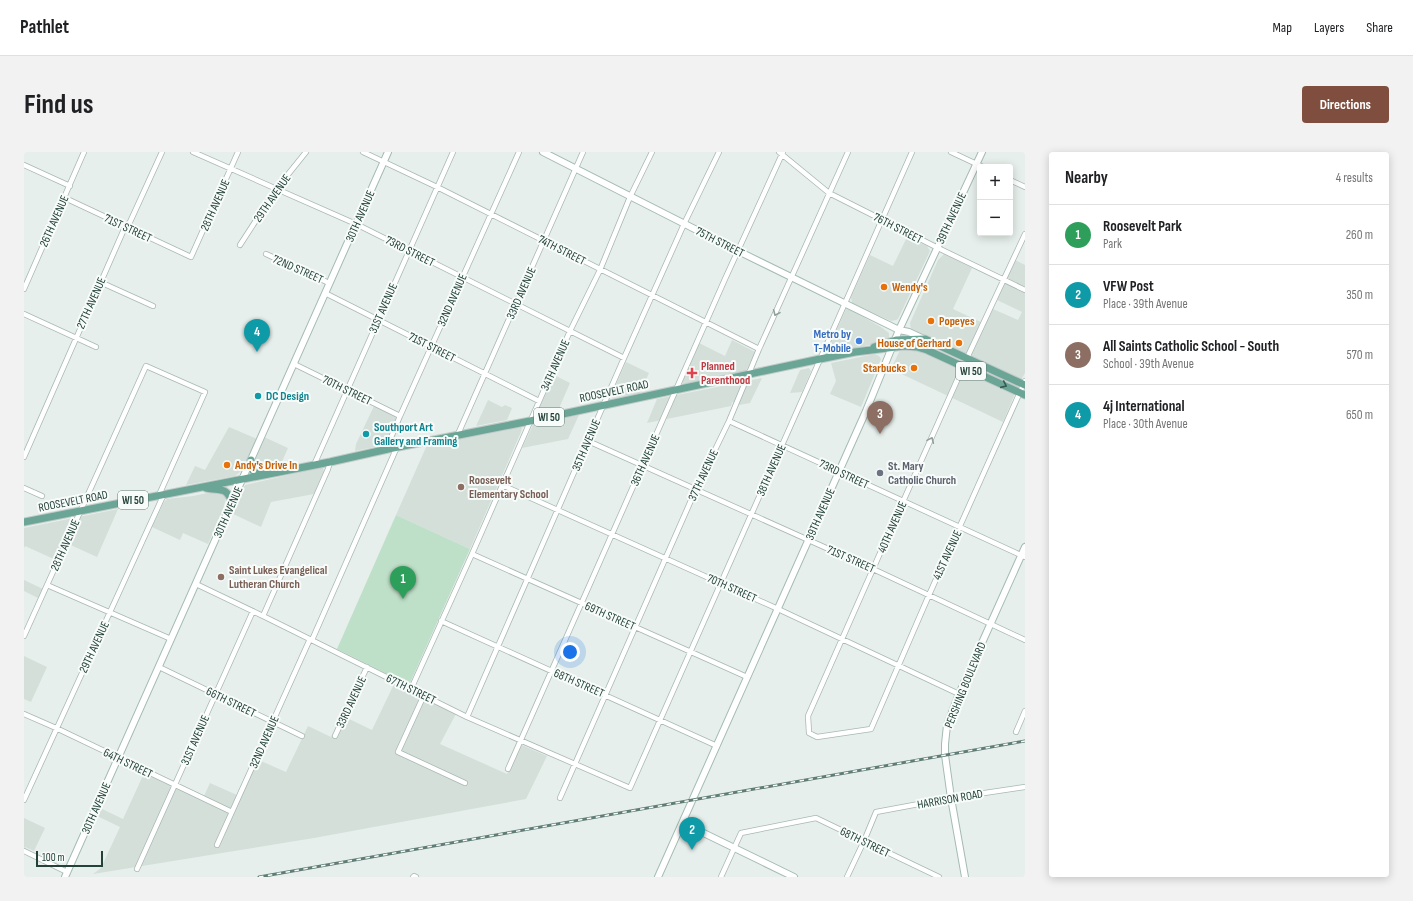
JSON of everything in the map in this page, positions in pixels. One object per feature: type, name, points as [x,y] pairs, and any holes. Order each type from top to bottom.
[{"type":"main road","name":"WI 50","points":[[855,352],[896,340],[925,339],[1024,384]]},
{"type":"main road","name":"WI 50","points":[[855,352],[904,346],[917,347],[927,350],[1022,394]]},
{"type":"main road","name":"ROOSEVELT ROAD","points":[[24,522],[330,462],[855,352]]},
{"type":"main road","points":[[250,460],[254,471],[265,474]]},
{"type":"main road","points":[[202,487],[225,490],[229,494],[232,502]]},
{"type":"street","name":"26TH AVENUE","points":[[24,290],[84,152]]},
{"type":"street","name":"27TH AVENUE","points":[[24,457],[100,282],[125,227],[130,222],[162,152]]},
{"type":"street","name":"73RD STREET","points":[[193,152],[356,224],[624,358]]},
{"type":"street","name":"28TH AVENUE","points":[[191,257],[238,152]]},
{"type":"street","name":"29TH AVENUE","points":[[240,245],[277,188],[306,152]]},
{"type":"street","name":"74TH STREET","points":[[363,152],[437,187],[759,349]]},
{"type":"street","name":"30TH AVENUE","points":[[66,874],[388,152]]},
{"type":"street","name":"31ST AVENUE","points":[[314,465],[453,152]]},
{"type":"street","name":"32ND AVENUE","points":[[388,449],[400,416],[519,152]]},
{"type":"street","name":"75TH STREET","points":[[542,152],[792,278],[899,330],[909,332],[925,339]]},
{"type":"street","name":"33RD AVENUE","points":[[458,434],[486,374],[583,152]]},
{"type":"street","name":"34TH AVENUE","points":[[411,689],[570,332],[600,270],[630,197],[652,152]]},
{"type":"street","name":"35TH AVENUE","points":[[467,717],[526,579],[558,510],[624,358],[718,152]]},
{"type":"street","name":"37TH AVENUE","points":[[560,798],[696,489],[729,421],[759,349],[848,152]]},
{"type":"street","name":"38TH AVENUE","points":[[630,788],[820,359],[846,304],[912,152]]},
{"type":"street","points":[[951,152],[976,164]]},
{"type":"street","name":"39TH AVENUE","points":[[658,877],[866,411],[899,330],[982,152]]},
{"type":"street","name":"76TH STREET","points":[[781,153],[829,193],[1025,290]]},
{"type":"street","name":"36TH AVENUE","points":[[508,769],[781,153]]},
{"type":"street","points":[[24,165],[70,186]]},
{"type":"street","points":[[1013,181],[1025,187]]},
{"type":"street","name":"71ST STREET","points":[[64,198],[191,257]]},
{"type":"street","points":[[967,358],[1025,234]]},
{"type":"street","name":"72ND STREET","points":[[266,254],[329,283]]},
{"type":"street","points":[[100,282],[153,306]]},
{"type":"street","name":"71ST STREET","points":[[325,293],[539,401]]},
{"type":"street","points":[[24,314],[96,347]]},
{"type":"street","name":"75TH STREET","points":[[899,330],[906,340],[917,347]]},
{"type":"street","name":"70TH STREET","points":[[294,364],[400,416]]},
{"type":"street","name":"28TH AVENUE","points":[[24,636],[146,366],[205,392]]},
{"type":"street","name":"40TH AVENUE","points":[[871,729],[817,737],[809,733],[808,716],[963,367]]},
{"type":"street","name":"41ST AVENUE","points":[[871,729],[928,595],[1022,394],[1024,384]]},
{"type":"street","name":"29TH AVENUE","points":[[24,800],[110,612],[205,392]]},
{"type":"street","name":"73RD STREET","points":[[729,421],[1023,557]]},
{"type":"street","name":"71ST STREET","points":[[588,441],[873,569],[1025,640]]},
{"type":"street","name":"32ND AVENUE","points":[[217,845],[397,447]]},
{"type":"street","points":[[263,616],[326,476],[330,462]]},
{"type":"street","name":"70TH STREET","points":[[502,485],[778,608],[959,694]]},
{"type":"street","points":[[24,488],[42,496]]},
{"type":"street","name":"PERSHING BOULEVARD","points":[[965,877],[951,798],[944,744],[947,725],[959,694],[1023,557],[1025,547]]},
{"type":"street","name":"69TH STREET","points":[[472,554],[747,677]]},
{"type":"street","name":"67TH STREET","points":[[196,584],[311,639],[467,717],[630,788]]},
{"type":"street","points":[[47,585],[171,640]]},
{"type":"street","name":"31ST AVENUE","points":[[137,869],[252,611]]},
{"type":"street","name":"68TH STREET","points":[[441,621],[717,746]]},
{"type":"street","name":"66TH STREET","points":[[159,667],[302,736]]},
{"type":"street","name":"33RD AVENUE","points":[[335,736],[367,667]]},
{"type":"street","points":[[424,696],[398,752],[465,783]]},
{"type":"street","points":[[1016,732],[1025,711]]},
{"type":"street","name":"64TH STREET","points":[[24,714],[232,812]]},
{"type":"street","name":"HARRISON ROAD","points":[[864,841],[876,812],[951,798],[1025,787]]},
{"type":"street","name":"68TH STREET","points":[[735,848],[741,833],[816,818],[939,877]]},
{"type":"street","points":[[683,823],[735,848],[785,875],[794,877]]},
{"type":"street","points":[[847,877],[864,841]]},
{"type":"street","points":[[722,877],[735,848]]},
{"type":"street","points":[[24,851],[66,874]]},
{"type":"shaded area","points":[[907,237],[927,246],[930,251],[898,319],[891,321],[852,303],[851,297],[870,255],[893,266]]},
{"type":"shaded area","points":[[944,254],[972,268],[953,309],[985,324],[993,309],[1018,320],[1022,312],[997,300],[1015,260],[1025,265],[1025,373],[1021,380],[911,330],[910,323],[938,260]]},
{"type":"shaded area","points":[[846,309],[851,310],[881,327],[889,333],[889,339],[887,341],[829,354],[827,353]]},
{"type":"shaded area","points":[[732,340],[755,352],[746,371],[683,383],[682,380],[699,343],[725,356]]},
{"type":"shaded area","points":[[906,349],[921,351],[1013,392],[1014,396],[1003,422],[891,369],[900,350]]},
{"type":"shaded area","points":[[875,354],[881,359],[861,407],[830,394],[836,381],[831,363]]},
{"type":"shaded area","points":[[626,362],[649,373],[640,393],[612,398],[611,396]]},
{"type":"shaded area","points":[[809,368],[811,371],[802,392],[790,393],[800,370]]},
{"type":"shaded area","points":[[554,375],[570,383],[560,409],[541,412],[539,408]]},
{"type":"shaded area","points":[[762,378],[750,403],[739,405],[732,402],[731,406],[647,423],[657,399]]},
{"type":"shaded area","points":[[488,400],[502,407],[505,405],[512,408],[507,420],[476,426]]},
{"type":"shaded area","points":[[374,406],[395,416],[396,420],[384,445],[355,451],[356,444]]},
{"type":"shaded area","points":[[579,415],[568,439],[522,448],[533,425]]},
{"type":"shaded area","points":[[229,427],[257,439],[240,472],[235,476],[186,485],[195,466],[205,470]]},
{"type":"shaded area","points":[[520,427],[522,428],[521,432],[470,549],[396,515],[427,445]]},
{"type":"shaded area","points":[[264,437],[288,448],[280,466],[260,470],[254,468],[254,462]]},
{"type":"shaded area","points":[[322,467],[324,471],[314,494],[271,502],[261,527],[231,513],[245,485]]},
{"type":"shaded area","points":[[217,491],[226,496],[226,498],[223,510],[208,544],[183,533],[180,540],[152,527],[164,502],[167,499]]},
{"type":"shaded area","points":[[118,509],[97,557],[64,542],[56,560],[25,546],[24,548],[24,528]]},
{"type":"shaded area","points":[[24,580],[43,589],[38,598],[24,591]]},
{"type":"shaded area","points":[[24,656],[47,667],[31,702],[24,699]]},
{"type":"shaded area","points":[[394,684],[458,710],[440,744],[507,774],[522,745],[547,756],[526,799],[314,838],[93,874],[101,868],[120,827],[97,816],[100,808],[123,819],[146,769],[204,796],[210,783],[237,795],[254,758],[286,772],[308,726],[331,737],[341,715],[372,730]]},
{"type":"shaded area","points":[[24,818],[45,828],[34,851],[25,847],[24,849]]},
{"type":"green space","points":[[396,515],[470,549],[409,685],[337,649]]},
{"type":"railway","points":[[259,877],[1025,741]]},
{"type":"place","name":"Wendy's","points":[[884,287]]},
{"type":"place","name":"Popeyes","points":[[931,321]]},
{"type":"place","name":"Metro by T-Mobile","points":[[859,341]]},
{"type":"place","name":"House of Gerhard","points":[[959,343]]},
{"type":"place","name":"4j International","points":[[257,352]]},
{"type":"place","name":"Starbucks","points":[[914,368]]},
{"type":"place","name":"Planned Parenthood","points":[[692,373]]},
{"type":"place","name":"DC Design","points":[[258,396]]},
{"type":"place","name":"Southport Art Gallery and Framing","points":[[366,434]]},
{"type":"place","name":"All Saints Catholic School - South","points":[[880,434]]},
{"type":"place","name":"Andy's Drive In","points":[[227,465]]},
{"type":"place","name":"St. Mary Catholic Church","points":[[880,473]]},
{"type":"place","name":"Roosevelt Elementary School","points":[[461,487]]},
{"type":"place","name":"Saint Lukes Evangelical Lutheran Church","points":[[221,577]]},
{"type":"place","name":"Roosevelt Park","points":[[403,599]]},
{"type":"place","name":"VFW Post","points":[[692,850]]}]
